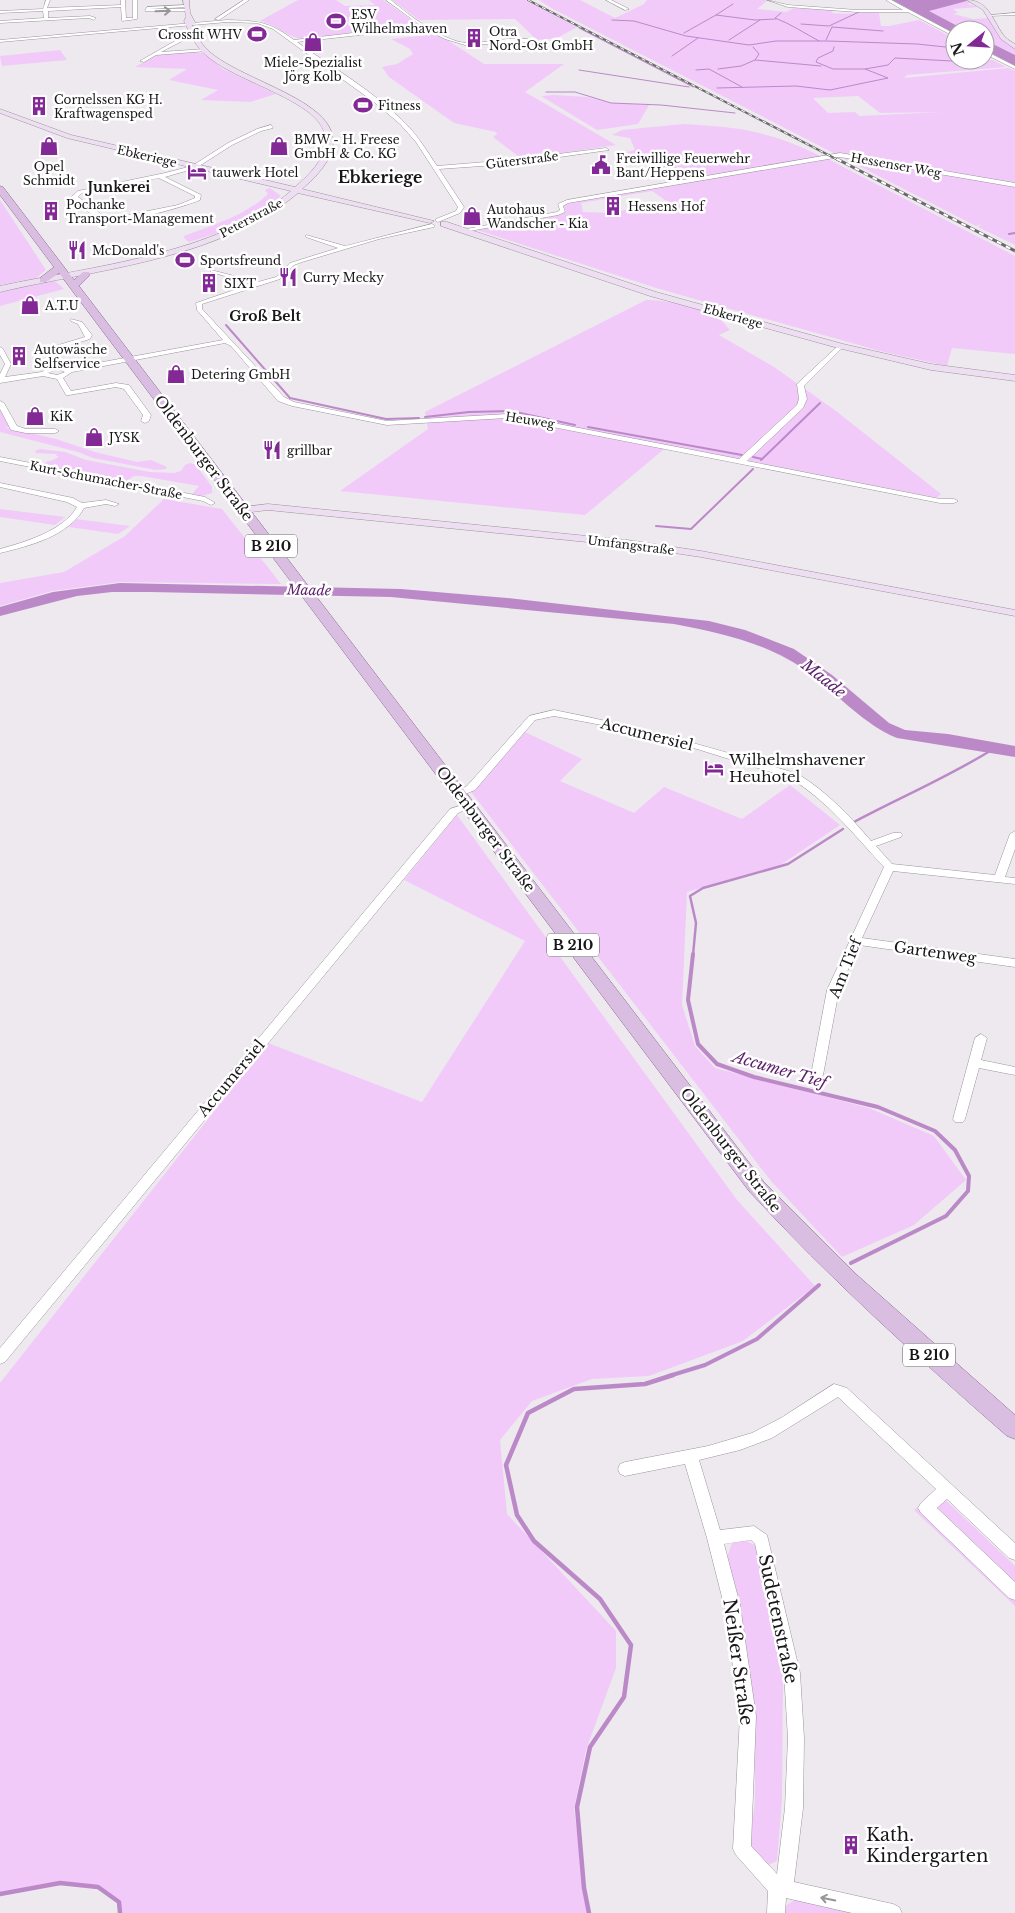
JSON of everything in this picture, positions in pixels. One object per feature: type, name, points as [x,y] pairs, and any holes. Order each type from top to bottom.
[{"type":"main road","name":"Oldenburger Straße","points":[[0,189],[756,1186],[802,1237],[845,1279],[1015,1429]]},
{"type":"main road","points":[[74,286],[90,272]]},
{"type":"main road","points":[[38,281],[64,274]]},
{"type":"street","points":[[9,0],[1,0],[0,8],[44,8]]},
{"type":"street","points":[[46,21],[44,8],[48,0]]},
{"type":"street","points":[[122,30],[122,23],[135,19],[134,0]]},
{"type":"street","points":[[216,19],[247,0]]},
{"type":"street","points":[[388,0],[450,41],[458,43],[536,42]]},
{"type":"street","points":[[608,0],[627,9]]},
{"type":"street","points":[[769,0],[788,6],[850,11],[909,11]]},
{"type":"street","points":[[888,0],[945,31]]},
{"type":"street","points":[[970,0],[983,7],[991,16],[1003,38],[1015,47]]},
{"type":"street","points":[[0,13],[124,3],[124,20],[138,22],[140,29]]},
{"type":"street","points":[[186,5],[147,11],[147,8],[186,5]]},
{"type":"street","name":"Peterstraße","points":[[64,274],[90,272],[206,241],[247,223],[287,199],[298,190],[322,167],[330,153],[331,141],[324,123],[303,106],[238,73],[205,50],[192,36],[186,5]]},
{"type":"street","points":[[991,16],[1015,14]]},
{"type":"street","points":[[0,23],[94,19],[90,17],[46,21]]},
{"type":"street","points":[[0,41],[140,29],[190,22],[258,22],[275,28],[369,95],[399,121],[418,141],[461,207],[458,212],[435,223],[300,261],[292,264],[282,275],[199,303],[199,309],[226,338],[226,341],[69,370],[58,367],[47,370],[44,374]]},
{"type":"street","name":"Peterstraße","points":[[190,22],[199,43]]},
{"type":"street","points":[[294,41],[426,26]]},
{"type":"street","points":[[47,30],[47,37]]},
{"type":"street","points":[[142,61],[184,38],[192,36]]},
{"type":"street","points":[[163,50],[174,53]]},
{"type":"street","points":[[154,55],[205,50]]},
{"type":"street","points":[[995,57],[1015,68]]},
{"type":"street","name":"Ebkeriege","points":[[0,111],[60,135],[461,229],[653,294],[841,346],[931,367],[1015,378]]},
{"type":"street","points":[[159,176],[198,196],[198,199],[170,208],[113,220],[103,219],[74,197],[80,192],[194,167],[230,144],[259,130],[271,127]]},
{"type":"street","name":"Güterstraße","points":[[437,168],[503,163],[606,150]]},
{"type":"street","name":"Hessenser Weg","points":[[461,229],[558,213],[563,211],[560,205],[567,202],[840,155],[1015,185]]},
{"type":"street","points":[[272,184],[307,182],[313,194]]},
{"type":"street","points":[[272,184],[287,199],[326,197]]},
{"type":"street","points":[[308,236],[345,248]]},
{"type":"street","points":[[214,271],[258,284]]},
{"type":"street","points":[[0,290],[38,281]]},
{"type":"street","points":[[58,367],[60,363],[54,354],[54,348],[88,338],[89,335],[80,323],[73,320]]},
{"type":"street","name":"Heuweg","points":[[226,341],[233,345],[280,399],[292,404],[387,423],[507,416],[940,501],[954,501]]},
{"type":"street","points":[[741,462],[800,406],[803,400],[800,386],[841,346]]},
{"type":"street","points":[[0,350],[8,364],[0,381]]},
{"type":"street","points":[[0,381],[44,374],[59,377],[68,373],[69,370]]},
{"type":"street","points":[[59,377],[69,393],[116,385],[126,387],[147,415],[145,421]]},
{"type":"street","points":[[0,403],[14,428],[26,431],[55,431]]},
{"type":"street","name":"Kurt-Schumacher-Straße","points":[[0,459],[205,499],[210,503]]},
{"type":"street","points":[[0,485],[70,500],[80,506],[106,502],[115,504]]},
{"type":"street","points":[[0,551],[48,535],[75,516],[80,506]]},
{"type":"street","name":"Umfangstraße","points":[[244,510],[268,507],[628,544],[701,554],[1015,613]]},
{"type":"street","name":"Accumersiel","points":[[0,1358],[454,812],[471,788],[532,718],[543,714],[561,713],[607,723],[700,747],[794,776],[804,781],[824,797],[889,866]]},
{"type":"street","points":[[999,879],[1015,834]]},
{"type":"street","points":[[869,845],[898,835]]},
{"type":"street","points":[[889,866],[1015,881]]},
{"type":"street","name":"Am Tief","points":[[817,1075],[833,990],[889,866]]},
{"type":"street","name":"Gartenweg","points":[[856,941],[1015,963]]},
{"type":"street","points":[[959,1119],[981,1038]]},
{"type":"street","points":[[974,1063],[1015,1071]]},
{"type":"street","points":[[625,1469],[690,1456],[756,1438],[791,1420],[834,1390],[842,1392],[1015,1553]]},
{"type":"street","name":"Neißer Straße","points":[[690,1456],[715,1538],[732,1606],[748,1716],[742,1849],[781,1889]]},
{"type":"street","points":[[946,1490],[926,1508],[1015,1593]]},
{"type":"street","name":"Sudetenstraße","points":[[715,1538],[754,1533],[762,1540],[792,1673],[796,1738],[795,1788],[776,1913]]},
{"type":"street","points":[[781,1889],[893,1913]]},
{"type":"shaded area","points":[[298,0],[336,0],[345,6],[375,5],[369,0],[383,0],[418,24],[303,39],[260,21]]},
{"type":"shaded area","points":[[392,0],[525,0],[577,27],[557,38],[537,40],[515,19],[419,20]]},
{"type":"shaded area","points":[[539,0],[580,0],[615,18],[644,4],[647,0],[765,0],[767,1],[757,9],[786,12],[794,8],[834,10],[831,13],[837,14],[879,13],[881,26],[919,20],[945,34],[945,70],[969,70],[907,75],[904,78],[1008,68],[1015,71],[1015,184],[1007,183],[999,192],[1005,186],[1015,187],[1015,245],[978,227],[981,224],[976,226],[553,9]],"holes":[[[858,96],[880,113],[943,112],[860,116],[855,112],[828,113],[813,98]]]},
{"type":"shaded area","points":[[968,1],[970,2],[968,4],[978,7],[953,9],[958,13],[953,14],[973,19],[988,18],[989,20],[946,20],[928,11]]},
{"type":"shaded area","points":[[995,30],[999,37],[1015,49],[1015,55],[995,45]]},
{"type":"shaded area","points":[[438,34],[484,64],[564,64],[525,92],[616,145],[522,159],[493,137],[497,134],[496,132],[454,123],[389,77],[382,67],[397,64],[413,54],[410,49],[391,39]]},
{"type":"shaded area","points":[[60,50],[67,60],[2,66],[0,56]]},
{"type":"shaded area","points":[[204,53],[223,69],[276,94],[250,102],[201,100],[218,90],[169,80],[187,69],[135,67],[156,55]]},
{"type":"shaded area","points":[[995,61],[1006,67],[995,68]]},
{"type":"shaded area","points":[[541,96],[587,97],[611,103],[649,105],[638,124],[597,130]]},
{"type":"shaded area","points":[[683,124],[738,129],[771,136],[822,157],[674,183],[627,152],[635,150],[630,138],[612,135],[622,130]]},
{"type":"shaded area","points":[[828,159],[1015,256],[1015,354],[952,348],[947,366],[880,351],[656,288],[474,229],[561,214],[566,211],[563,205]],"holes":[[[652,191],[668,202],[609,213],[583,212],[581,203]]]},
{"type":"shaded area","points":[[270,188],[281,196],[261,212],[226,230],[189,242],[184,238],[184,236],[239,214],[259,202],[268,194],[265,190]]},
{"type":"shaded area","points":[[0,200],[46,270],[36,278],[0,285]]},
{"type":"shaded area","points":[[55,281],[64,289],[0,306],[0,291]]},
{"type":"shaded area","points":[[646,300],[682,304],[701,309],[716,316],[730,330],[719,335],[774,367],[836,411],[941,494],[937,498],[669,445],[585,515],[340,491],[428,429],[425,412]]},
{"type":"shaded area","points":[[0,408],[10,427],[4,427],[56,439],[95,452],[137,462],[151,460],[167,467],[166,469],[156,470],[93,458],[78,452],[0,432]]},
{"type":"shaded area","points":[[40,449],[65,452],[86,460],[150,472],[174,473],[181,471],[185,465],[190,463],[196,465],[212,487],[212,493],[202,496],[192,494],[199,486],[141,476],[134,476],[126,481],[41,465],[59,456],[56,456],[57,454],[36,453],[35,451]]},
{"type":"shaded area","points":[[164,499],[222,509],[281,584],[120,582],[52,591],[0,606],[0,583],[64,572],[125,536]]},
{"type":"shaded area","points":[[0,509],[65,517],[55,525],[0,517]]},
{"type":"shaded area","points":[[76,519],[130,526],[118,534],[69,527]]},
{"type":"shaded area","points":[[525,732],[582,759],[560,781],[634,813],[664,787],[742,819],[790,785],[840,825],[782,864],[687,892],[682,1005],[695,1046],[715,1068],[869,1108],[934,1136],[966,1180],[914,1225],[842,1257],[771,1181],[471,792]]},
{"type":"shaded area","points":[[457,815],[737,1200],[815,1286],[743,1341],[649,1376],[592,1379],[532,1401],[500,1440],[507,1514],[616,1631],[616,1668],[586,1750],[574,1809],[588,1913],[120,1913],[119,1902],[98,1887],[60,1883],[0,1894],[0,1383],[268,1043],[422,1102],[525,941],[404,880]]},
{"type":"shaded area","points":[[937,1492],[1015,1566],[1015,1606],[914,1510]]},
{"type":"shaded area","points":[[744,1540],[757,1546],[783,1673],[782,1799],[777,1861],[766,1866],[756,1857],[750,1842],[755,1801],[755,1720],[727,1557],[732,1543]]},
{"type":"shaded area","points":[[796,1899],[859,1913],[781,1913],[781,1909]]},
{"type":"water","points":[[892,0],[966,0],[929,11],[946,20],[945,29]]},
{"type":"water","points":[[995,45],[1015,55],[1015,66],[995,55]]},
{"type":"water","name":"Maade","points":[[120,583],[401,589],[507,598],[709,621],[745,630],[794,649],[832,675],[889,723],[905,730],[948,734],[1015,746],[1015,757],[897,738],[874,726],[812,675],[780,655],[746,641],[674,624],[391,597],[150,592],[112,592],[77,596],[0,616],[0,607],[53,592]]},
{"type":"waterway","points":[[716,15],[733,4]]},
{"type":"waterway","points":[[801,24],[829,26],[859,12]]},
{"type":"waterway","points":[[781,13],[775,18],[819,41]]},
{"type":"waterway","points":[[684,33],[716,15]]},
{"type":"waterway","points":[[716,15],[755,20],[776,19]]},
{"type":"waterway","points":[[612,20],[634,21],[686,36],[749,45],[776,41],[819,41]]},
{"type":"waterway","points":[[729,40],[760,20]]},
{"type":"waterway","points":[[826,40],[832,27],[883,31]]},
{"type":"waterway","points":[[579,28],[693,87]]},
{"type":"waterway","points":[[672,56],[698,38]]},
{"type":"waterway","points":[[819,41],[917,44],[945,47]]},
{"type":"waterway","points":[[753,47],[759,54],[755,60]]},
{"type":"waterway","points":[[834,47],[833,51],[818,58],[816,62],[833,69],[865,69]]},
{"type":"waterway","points":[[865,69],[888,65],[895,58],[945,61]]},
{"type":"waterway","points":[[718,69],[741,66],[755,60]]},
{"type":"waterway","points":[[755,60],[821,66]]},
{"type":"waterway","points":[[696,70],[709,69],[742,87]]},
{"type":"waterway","points":[[717,88],[796,86],[830,90],[888,78],[865,69]]},
{"type":"waterway","points":[[579,70],[689,87]]},
{"type":"waterway","points":[[546,92],[575,92],[611,103],[661,105],[735,113]]},
{"type":"waterway","points":[[1009,234],[1015,233]]},
{"type":"waterway","points":[[226,325],[290,398],[386,419],[419,418]]},
{"type":"waterway","points":[[761,460],[820,403]]},
{"type":"waterway","points":[[425,417],[469,412],[511,411],[575,425]]},
{"type":"waterway","points":[[588,427],[742,455]]},
{"type":"waterway","points":[[753,457],[762,459]]},
{"type":"waterway","points":[[656,526],[691,529],[753,469]]},
{"type":"waterway","name":"Accumer Tief","points":[[854,822],[990,751]]},
{"type":"waterway","name":"Accumer Tief","points":[[693,955],[696,923],[690,896],[703,888],[788,864],[843,829]]},
{"type":"waterway","name":"Accumer Tief","points":[[693,954],[688,1000],[698,1044],[717,1064],[754,1077],[878,1107],[935,1131],[955,1150],[969,1176],[968,1191],[946,1216],[851,1263]]},
{"type":"waterway","name":"Accumer Tief","points":[[669,1376],[705,1365],[757,1339],[819,1285]]},
{"type":"waterway","name":"Accumer Tief","points":[[589,1913],[584,1888],[577,1807],[590,1747],[624,1697],[631,1645],[600,1599],[534,1541],[517,1515],[506,1465],[528,1413],[574,1389],[645,1384],[673,1375]]},
{"type":"waterway","name":"Accumer Tief","points":[[0,1894],[60,1883],[98,1887],[119,1902],[120,1913]]},
{"type":"railway","points":[[528,0],[840,161]]},
{"type":"railway","points":[[837,159],[1015,251]]},
{"type":"place","name":"ESV Wilhelmshaven","points":[[336,21]]},
{"type":"place","name":"Crossfit WHV","points":[[257,34]]},
{"type":"place","name":"Otra Nord-Ost GmbH","points":[[474,38]]},
{"type":"place","name":"Miele-Spezialist Jörg Kolb","points":[[313,42]]},
{"type":"place","name":"Fitness","points":[[363,105]]},
{"type":"place","name":"Cornelssen KG H. Kraftwagensped","points":[[39,106]]},
{"type":"place","name":"Opel Schmidt","points":[[49,146]]},
{"type":"place","name":"BMW - H. Freese GmbH & Co. KG","points":[[279,146]]},
{"type":"place","name":"Freiwillige Feuerwehr Bant/Heppens","points":[[601,165]]},
{"type":"place","name":"tauwerk Hotel","points":[[197,172]]},
{"type":"place","name":"Hessens Hof","points":[[613,206]]},
{"type":"place","name":"Pochanke Transport-Management","points":[[51,211]]},
{"type":"place","name":"Autohaus Wandscher - Kia","points":[[472,216]]},
{"type":"place","name":"McDonald's","points":[[77,250]]},
{"type":"place","name":"Sportsfreund","points":[[185,260]]},
{"type":"place","name":"Curry Mecky","points":[[288,277]]},
{"type":"place","name":"SIXT","points":[[209,283]]},
{"type":"place","name":"A.T.U","points":[[30,305]]},
{"type":"place","name":"Autowäsche Selfservice","points":[[19,356]]},
{"type":"place","name":"Detering GmbH","points":[[176,374]]},
{"type":"place","name":"KiK","points":[[35,416]]},
{"type":"place","name":"JYSK","points":[[94,437]]},
{"type":"place","name":"grillbar","points":[[272,450]]},
{"type":"place","name":"Wilhelmshavener Heuhotel","points":[[714,768]]},
{"type":"place","name":"Kath. Kindergarten","points":[[851,1845]]},
{"type":"district","name":"Ebkeriege","points":[[380,177]]},
{"type":"district","name":"Junkerei","points":[[119,187]]},
{"type":"district","name":"Groß Belt","points":[[265,316]]}]
